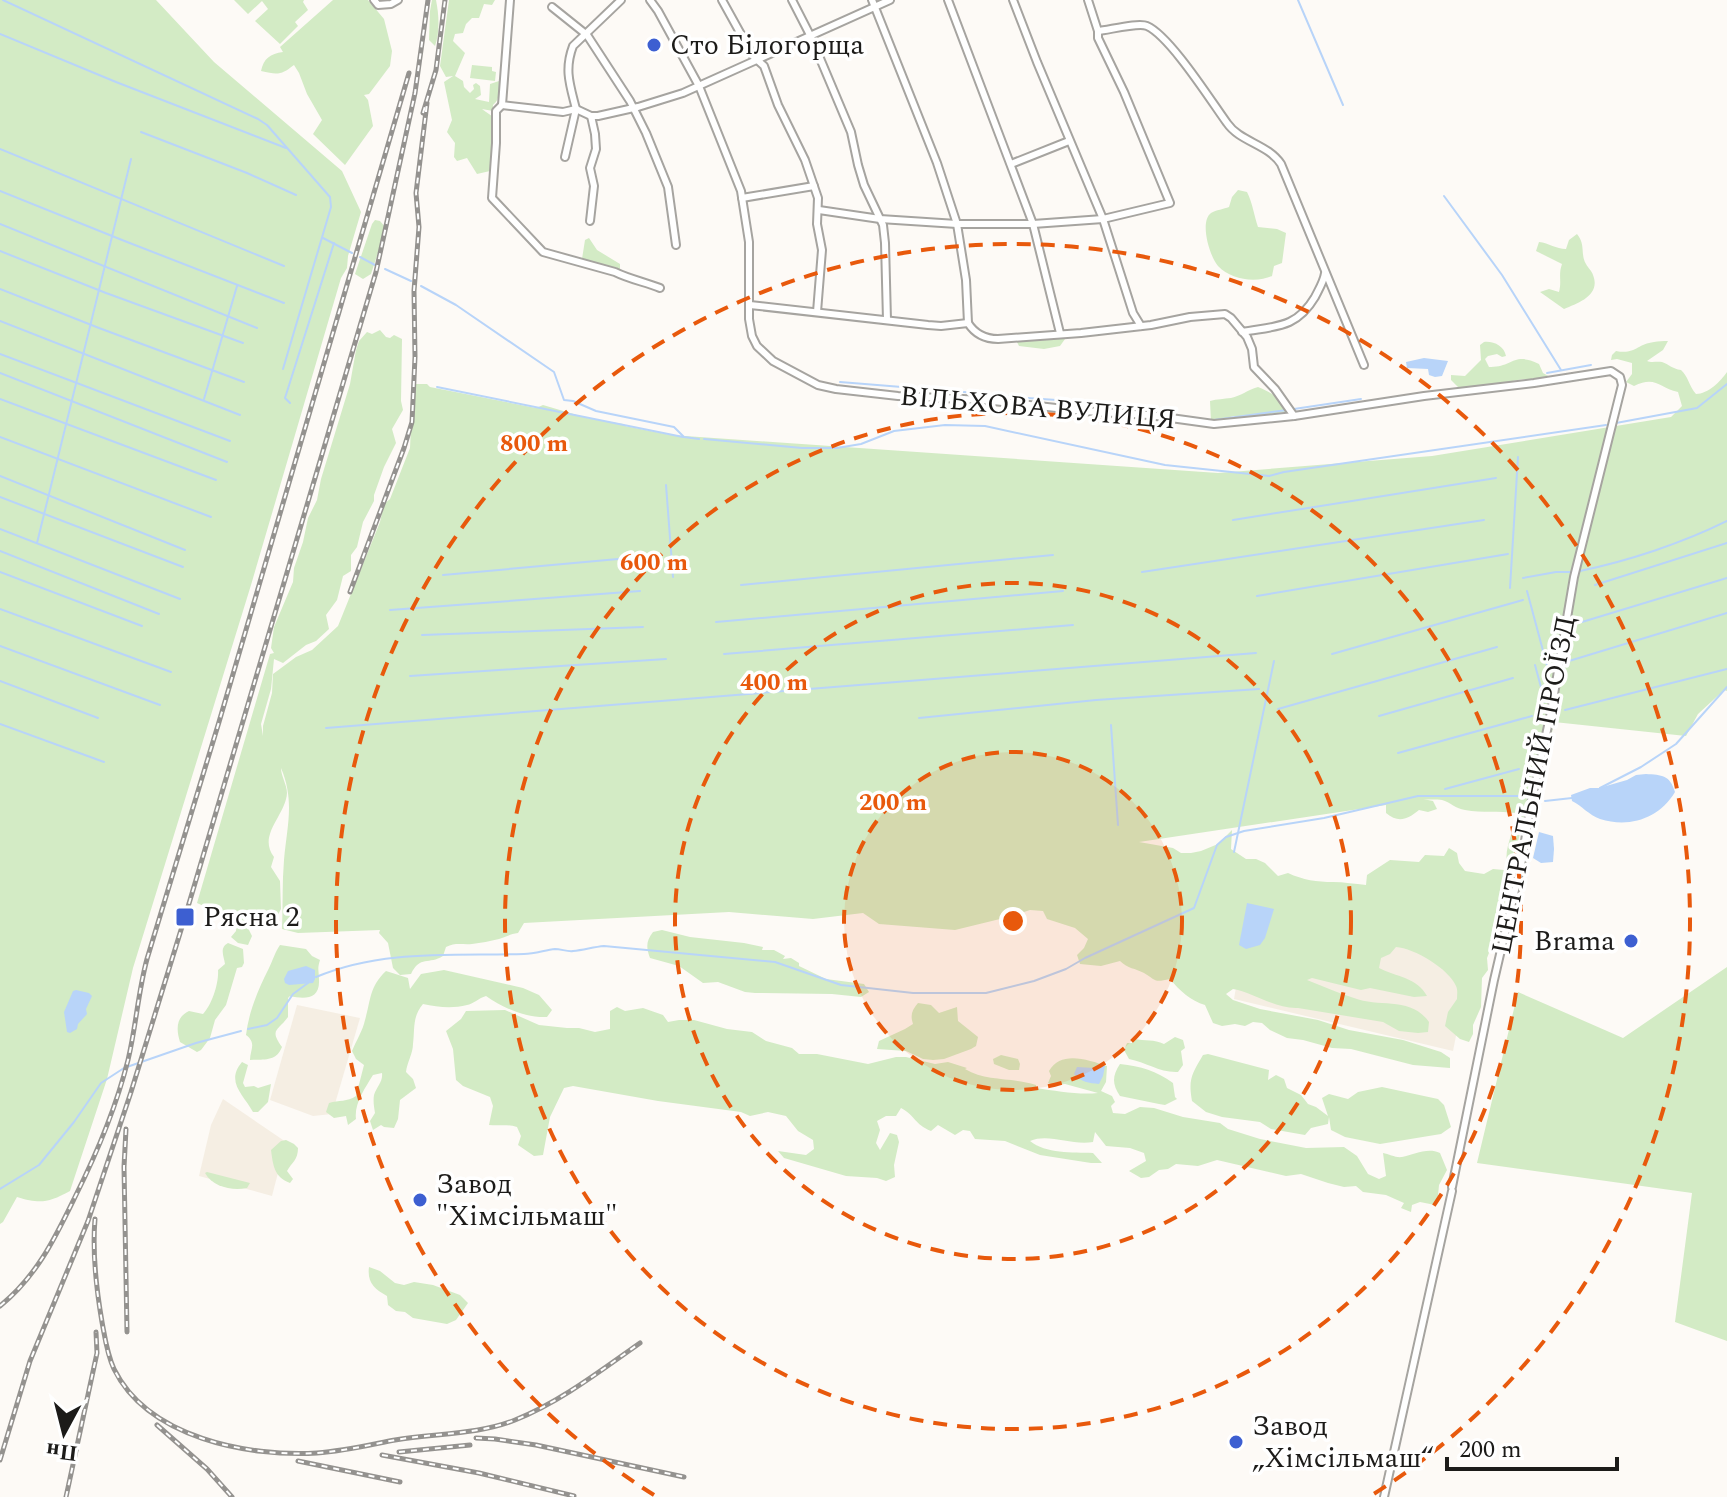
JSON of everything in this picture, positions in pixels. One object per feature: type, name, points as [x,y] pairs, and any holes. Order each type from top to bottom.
[{"type":"street","points":[[374,0],[378,5],[398,0]]},
{"type":"street","points":[[510,0],[502,105],[496,111],[492,198],[543,252],[660,288]]},
{"type":"street","points":[[565,157],[576,109],[568,80],[573,46],[621,0]]},
{"type":"street","name":"ВІЛЬХОВА ВУЛИЦЯ","points":[[650,0],[699,86],[741,191],[749,242],[752,336],[757,346],[781,367],[818,385],[898,396],[984,400],[1214,424],[1294,416],[1611,371],[1620,377],[1622,385]]},
{"type":"street","points":[[722,0],[753,56],[764,66],[818,198],[817,224],[822,250],[817,312]]},
{"type":"street","points":[[792,0],[851,132],[861,175],[883,225],[887,320]]},
{"type":"street","points":[[502,105],[563,112],[576,109],[591,116],[633,107],[683,93],[757,58],[811,37],[873,4],[890,0]]},
{"type":"street","points":[[948,0],[1033,224],[1060,333]]},
{"type":"street","points":[[1013,0],[1103,219],[1133,313],[1141,326]]},
{"type":"street","points":[[819,210],[880,219],[957,224],[1033,224],[1103,219],[1170,203],[1098,38],[1088,0]]},
{"type":"street","points":[[873,4],[937,163],[957,224],[966,280],[968,323],[972,328],[986,338],[998,339],[1081,333],[1225,314],[1247,337],[1254,367],[1294,416]]},
{"type":"street","points":[[552,7],[587,35],[633,107],[668,187],[676,245]]},
{"type":"street","points":[[1098,31],[1140,24],[1149,26],[1175,52],[1229,126],[1275,155],[1364,365]]},
{"type":"street","points":[[590,221],[594,194],[590,168],[596,149],[591,116]]},
{"type":"street","points":[[1011,164],[1069,141]]},
{"type":"street","points":[[742,198],[814,186]]},
{"type":"street","points":[[1242,332],[1282,326],[1300,317],[1313,300],[1325,271]]},
{"type":"street","points":[[750,305],[941,326],[968,323]]},
{"type":"street","name":"ЦЕНТРАЛЬНИЙ ПРОЇЗД","points":[[1384,1497],[1522,860],[1574,577],[1622,385]]},
{"type":"shaded area","points":[[1252,894],[1474,945],[1453,1051],[1234,999]]},
{"type":"shaded area","points":[[297,1005],[360,1018],[332,1114],[313,1116],[270,1100]]},
{"type":"shaded area","points":[[223,1099],[286,1142],[272,1196],[199,1176],[211,1125]]},
{"type":"green space","points":[[0,0],[156,0],[214,62],[342,171],[361,212],[347,268],[341,278],[251,585],[133,968],[107,1079],[70,1191],[44,1201],[17,1197],[0,1224]]},
{"type":"green space","points":[[234,0],[304,0],[308,10],[295,22],[298,26],[280,44],[255,21],[268,9],[262,1],[248,14]]},
{"type":"green space","points":[[333,0],[368,0],[384,19],[392,51],[390,66],[369,94],[364,95],[368,100],[373,126],[345,165],[313,134],[322,120],[294,65],[279,73],[261,71],[268,57],[283,52],[280,47]]},
{"type":"green space","points":[[432,0],[436,0],[438,17],[435,46],[429,40]]},
{"type":"green space","points":[[449,0],[495,0],[492,5],[484,4],[479,18],[472,18],[463,33],[455,34],[453,41],[465,53],[455,76],[463,81],[470,93],[473,85],[476,83],[480,86],[481,95],[475,99],[489,102],[490,84],[499,81],[499,94],[493,111],[482,109],[495,121],[490,171],[477,174],[467,158],[457,161],[454,157],[455,143],[447,132],[452,120],[444,82],[453,76],[446,77],[440,66]]},
{"type":"green space","points":[[472,65],[492,67],[492,71],[496,72],[495,81],[470,78]]},
{"type":"green space","points":[[1238,190],[1247,192],[1258,227],[1286,233],[1282,263],[1274,266],[1272,276],[1251,280],[1237,277],[1223,271],[1212,255],[1206,231],[1208,217],[1229,207]]},
{"type":"green space","points":[[375,220],[386,228],[371,274],[363,279],[355,274]]},
{"type":"green space","points":[[1577,234],[1584,260],[1593,275],[1594,288],[1587,297],[1564,309],[1540,292],[1549,289],[1559,292],[1562,264],[1536,251],[1539,242],[1566,249],[1569,240]]},
{"type":"green space","points":[[589,238],[597,250],[620,264],[618,273],[585,263],[582,259],[585,240]]},
{"type":"green space","points":[[380,330],[386,337],[394,335],[402,339],[403,410],[392,429],[396,443],[363,522],[357,547],[351,555],[351,571],[343,576],[337,600],[326,615],[329,629],[283,663],[274,659],[271,689],[261,724],[263,736],[272,693],[273,674],[296,657],[312,650],[338,626],[380,522],[384,504],[390,499],[410,448],[413,384],[427,384],[536,408],[543,405],[587,418],[671,435],[1218,473],[1432,456],[1671,417],[1682,406],[1678,392],[1653,382],[1634,386],[1626,382],[1632,374],[1632,363],[1611,360],[1616,351],[1628,352],[1648,343],[1662,341],[1668,341],[1663,350],[1647,361],[1662,362],[1681,370],[1696,394],[1710,389],[1727,372],[1727,691],[1724,690],[1698,714],[1686,736],[1554,722],[1539,804],[1527,804],[1516,859],[1507,863],[1516,813],[1465,810],[1445,801],[1423,799],[1433,801],[1437,809],[1428,812],[1419,810],[1402,819],[1386,813],[1386,805],[1139,842],[1191,853],[1218,844],[1232,830],[1231,849],[1246,859],[1265,863],[1278,876],[1288,873],[1321,882],[1366,885],[1367,875],[1390,860],[1419,862],[1425,855],[1444,856],[1449,848],[1457,853],[1465,871],[1484,874],[1493,869],[1504,870],[1508,880],[1504,908],[1495,918],[1492,930],[1494,940],[1487,958],[1488,970],[1482,978],[1481,1007],[1469,1042],[1460,1039],[1445,1026],[1448,1012],[1457,999],[1457,988],[1452,979],[1430,960],[1403,948],[1396,947],[1381,958],[1379,968],[1412,981],[1427,996],[1414,997],[1370,988],[1361,990],[1312,978],[1307,980],[1364,1001],[1413,1009],[1429,1022],[1428,1032],[1399,1031],[1383,1022],[1290,1008],[1233,989],[1226,994],[1233,1000],[1260,1009],[1403,1040],[1441,1052],[1450,1058],[1450,1068],[1413,1065],[1351,1049],[1287,1038],[1262,1023],[1222,1026],[1213,1023],[1205,1005],[1186,995],[1170,979],[1155,980],[1120,961],[1101,966],[1080,964],[1077,955],[1088,939],[1075,928],[1047,919],[1043,911],[1030,910],[1018,914],[1017,926],[1003,925],[1000,919],[955,930],[879,924],[863,913],[813,919],[729,912],[524,923],[518,933],[499,939],[450,945],[443,956],[421,962],[411,974],[400,975],[393,968],[388,943],[379,933],[380,930],[298,933],[282,929],[289,803],[288,792],[281,768],[287,793],[269,841],[274,857],[271,867],[280,881],[281,909],[272,926],[276,928],[249,924],[252,936],[248,945],[238,943],[231,937],[236,931],[237,921],[211,915],[206,907],[197,903],[270,654],[274,653],[271,648],[274,627],[293,582],[308,518],[317,500],[350,384],[356,350],[367,332],[372,334]]},
{"type":"green space","points":[[1065,339],[1060,346],[1044,349],[1019,346],[1017,342]]},
{"type":"green space","points":[[1484,342],[1498,345],[1506,356],[1488,356],[1485,359],[1489,367],[1524,359],[1539,364],[1543,373],[1550,377],[1480,388],[1458,387],[1451,380],[1451,375],[1465,376],[1481,360],[1480,345]]},
{"type":"green space","points":[[1258,387],[1278,399],[1285,412],[1234,416],[1211,422],[1210,401],[1235,397]]},
{"type":"green space","points":[[662,930],[774,950],[785,956],[783,959],[791,958],[799,966],[826,979],[864,984],[869,992],[861,997],[755,993],[718,982],[703,983],[679,966],[650,958],[647,947],[649,938],[653,932]]},
{"type":"green space","points":[[228,943],[243,949],[244,963],[237,968],[226,1005],[215,1020],[210,1038],[197,1052],[180,1042],[178,1024],[189,1011],[203,1014],[206,1010],[214,994],[218,970],[225,964],[223,950]]},
{"type":"green space","points":[[280,945],[306,949],[320,960],[319,987],[310,997],[288,998],[288,1017],[276,1033],[282,1047],[279,1052],[269,1059],[250,1060],[252,1044],[246,1035],[249,1018]]},
{"type":"green space","points":[[1727,967],[1727,1341],[1675,1322],[1692,1193],[1477,1163],[1518,992],[1623,1038]]},
{"type":"green space","points":[[444,970],[523,988],[539,995],[552,1010],[547,1017],[531,1016],[507,1008],[486,996],[456,1007],[423,1004],[416,1018],[406,1072],[416,1088],[400,1100],[394,1128],[381,1125],[373,1130],[370,1121],[375,1113],[374,1095],[382,1073],[373,1075],[358,1102],[356,1119],[348,1125],[346,1116],[334,1118],[326,1112],[329,1103],[356,1096],[364,1065],[352,1051],[364,1024],[373,988],[380,977],[386,971],[408,978],[410,989],[421,974]]},
{"type":"green space","points":[[918,1003],[931,1005],[939,1013],[957,1007],[958,1021],[978,1037],[976,1046],[944,1059],[933,1060],[906,1051],[877,1049],[879,1041],[913,1024],[912,1013]]},
{"type":"green space","points":[[617,1007],[625,1011],[643,1008],[663,1015],[668,1022],[694,1020],[752,1032],[766,1041],[792,1048],[799,1054],[817,1054],[868,1064],[896,1057],[935,1064],[948,1062],[982,1076],[1036,1085],[1036,1088],[1098,1093],[1048,1083],[1051,1076],[1049,1071],[1054,1065],[1068,1059],[1083,1059],[1107,1066],[1106,1082],[1101,1091],[1112,1096],[1115,1102],[1111,1106],[1113,1113],[1125,1114],[1140,1107],[1154,1108],[1220,1123],[1228,1129],[1260,1139],[1306,1148],[1344,1147],[1357,1156],[1368,1174],[1379,1179],[1386,1176],[1383,1153],[1400,1157],[1435,1151],[1440,1153],[1447,1170],[1439,1185],[1435,1205],[1420,1202],[1412,1205],[1411,1212],[1401,1208],[1404,1203],[1386,1195],[1363,1192],[1356,1186],[1344,1187],[1301,1174],[1286,1176],[1217,1160],[1198,1166],[1176,1164],[1141,1178],[1129,1171],[1146,1161],[1144,1153],[1106,1146],[1095,1132],[1093,1142],[1045,1138],[1030,1141],[1051,1150],[1093,1153],[1102,1163],[1040,1155],[1005,1141],[975,1139],[970,1131],[963,1130],[955,1135],[938,1125],[931,1131],[901,1108],[896,1116],[886,1116],[877,1121],[880,1130],[876,1143],[880,1150],[890,1133],[897,1135],[899,1142],[895,1177],[886,1181],[846,1176],[784,1158],[778,1151],[806,1155],[814,1149],[813,1140],[798,1131],[786,1116],[768,1112],[750,1116],[741,1112],[573,1086],[564,1088],[550,1117],[543,1155],[534,1156],[518,1145],[521,1136],[517,1127],[489,1125],[493,1106],[490,1097],[456,1080],[453,1049],[446,1031],[466,1011],[505,1010],[539,1025],[595,1032],[610,1029],[610,1011]]},
{"type":"green space","points":[[1175,1037],[1183,1040],[1185,1048],[1181,1051],[1183,1065],[1178,1072],[1129,1059],[1124,1050],[1127,1043],[1132,1043],[1134,1039],[1164,1044]]},
{"type":"green space","points":[[1001,1055],[1018,1059],[1019,1070],[994,1064],[993,1059]]},
{"type":"green space","points":[[1203,1055],[1269,1070],[1268,1080],[1276,1075],[1284,1079],[1287,1088],[1328,1116],[1322,1098],[1329,1094],[1348,1099],[1358,1092],[1382,1087],[1438,1099],[1444,1105],[1451,1127],[1441,1134],[1380,1144],[1345,1137],[1331,1130],[1329,1117],[1328,1124],[1311,1128],[1305,1135],[1271,1129],[1260,1122],[1222,1117],[1206,1112],[1192,1101],[1192,1077]]},
{"type":"green space","points":[[242,1062],[248,1065],[243,1083],[245,1087],[258,1088],[271,1084],[268,1102],[258,1112],[253,1112],[236,1082],[237,1069]]},
{"type":"green space","points":[[1120,1064],[1148,1070],[1167,1079],[1173,1083],[1177,1099],[1165,1105],[1120,1096],[1114,1080]]},
{"type":"green space","points":[[286,1140],[298,1148],[296,1158],[287,1171],[293,1179],[290,1183],[277,1174],[271,1150]]},
{"type":"green space","points":[[207,1172],[250,1183],[247,1188],[223,1187],[208,1178]]},
{"type":"green space","points":[[369,1267],[395,1283],[433,1285],[460,1295],[468,1303],[456,1320],[447,1324],[413,1318],[388,1305],[387,1296],[370,1281]]},
{"type":"water","points":[[1424,358],[1448,361],[1442,376],[1429,375],[1428,369],[1407,368],[1406,362]]},
{"type":"water","points":[[1646,774],[1665,777],[1675,792],[1661,809],[1642,819],[1611,822],[1592,815],[1572,801],[1571,795],[1590,788]]},
{"type":"water","points":[[1539,832],[1553,836],[1553,862],[1541,863],[1533,858]]},
{"type":"water","points":[[1247,903],[1274,909],[1265,938],[1260,945],[1246,949],[1239,945]]},
{"type":"water","points":[[306,966],[315,970],[313,983],[285,983],[288,971]]},
{"type":"water","points":[[76,990],[92,996],[87,1014],[77,1029],[70,1033],[67,1032],[64,1012]]},
{"type":"water","points":[[1097,1065],[1105,1066],[1099,1084],[1089,1083],[1074,1074],[1077,1067],[1094,1068]]},
{"type":"waterway","points":[[3,0],[258,119],[267,125],[330,197],[331,207],[283,369]]},
{"type":"waterway","points":[[1298,0],[1343,105]]},
{"type":"waterway","points":[[0,34],[286,148]]},
{"type":"waterway","points":[[141,132],[296,195]]},
{"type":"waterway","points":[[0,149],[284,266]]},
{"type":"waterway","points":[[37,543],[131,159]]},
{"type":"waterway","points":[[0,191],[284,303]]},
{"type":"waterway","points":[[1444,196],[1502,275],[1561,370]]},
{"type":"waterway","points":[[0,224],[257,328]]},
{"type":"waterway","points":[[323,238],[352,253]]},
{"type":"waterway","points":[[290,403],[285,398],[334,243]]},
{"type":"waterway","points":[[0,251],[243,343]]},
{"type":"waterway","points":[[360,257],[375,265]]},
{"type":"waterway","points":[[385,269],[411,281]]},
{"type":"waterway","points":[[204,399],[237,286]]},
{"type":"waterway","points":[[421,286],[456,305],[554,372],[564,400],[596,411],[674,427],[684,437],[699,439]]},
{"type":"waterway","points":[[0,289],[244,382]]},
{"type":"waterway","points":[[0,321],[240,415]]},
{"type":"waterway","points":[[0,354],[230,441]]},
{"type":"waterway","points":[[1547,373],[1591,365]]},
{"type":"waterway","points":[[0,373],[227,462]]},
{"type":"waterway","points":[[840,382],[976,393]]},
{"type":"waterway","points":[[1616,423],[1697,408],[1727,384]]},
{"type":"waterway","points":[[437,387],[683,437]]},
{"type":"waterway","points":[[985,395],[1086,402]]},
{"type":"waterway","points":[[0,399],[216,480]]},
{"type":"waterway","points":[[1294,409],[1361,399]]},
{"type":"waterway","points":[[1214,420],[1287,410]]},
{"type":"waterway","points":[[704,439],[837,448],[861,444],[894,431],[945,425],[985,426],[1165,465],[1269,476],[1606,425]]},
{"type":"waterway","points":[[0,437],[211,517]]},
{"type":"waterway","points":[[1510,588],[1518,457]]},
{"type":"waterway","points":[[0,476],[185,550]]},
{"type":"waterway","points":[[1233,520],[1496,478]]},
{"type":"waterway","points":[[666,485],[673,577]]},
{"type":"waterway","points":[[0,497],[183,567]]},
{"type":"waterway","points":[[1142,572],[1484,520]]},
{"type":"waterway","points":[[1580,571],[1655,550],[1727,521]]},
{"type":"waterway","points":[[0,529],[180,599]]},
{"type":"waterway","points":[[1595,585],[1727,543]]},
{"type":"waterway","points":[[0,551],[159,614]]},
{"type":"waterway","points":[[1257,596],[1508,554]]},
{"type":"waterway","points":[[741,585],[1053,555]]},
{"type":"waterway","points":[[443,575],[651,556]]},
{"type":"waterway","points":[[0,572],[142,626]]},
{"type":"waterway","points":[[1523,578],[1573,572]]},
{"type":"waterway","points":[[1582,622],[1727,578]]},
{"type":"waterway","points":[[390,610],[640,591]]},
{"type":"waterway","points":[[716,622],[1063,591]]},
{"type":"waterway","points":[[1527,591],[1549,673]]},
{"type":"waterway","points":[[1332,654],[1523,600]]},
{"type":"waterway","points":[[0,609],[171,672]]},
{"type":"waterway","points":[[1569,661],[1727,613]]},
{"type":"waterway","points":[[724,654],[1073,625]]},
{"type":"waterway","points":[[422,635],[643,627]]},
{"type":"waterway","points":[[0,646],[160,705]]},
{"type":"waterway","points":[[1278,709],[1497,647]]},
{"type":"waterway","points":[[326,728],[1256,653]]},
{"type":"waterway","points":[[410,676],[666,659]]},
{"type":"waterway","points":[[1234,852],[1274,661]]},
{"type":"waterway","points":[[1535,665],[1545,702]]},
{"type":"waterway","points":[[1565,710],[1727,669]]},
{"type":"waterway","points":[[1379,716],[1513,678]]},
{"type":"waterway","points":[[0,681],[98,718]]},
{"type":"waterway","points":[[1600,788],[1676,744],[1727,687]]},
{"type":"waterway","points":[[919,718],[1096,700],[1259,689]]},
{"type":"waterway","points":[[1398,753],[1532,716]]},
{"type":"waterway","points":[[0,724],[104,762]]},
{"type":"waterway","points":[[1111,725],[1118,825]]},
{"type":"waterway","points":[[1445,789],[1519,769]]},
{"type":"waterway","points":[[316,977],[341,968],[392,958],[528,954],[604,946],[775,962],[841,985],[913,993],[986,993],[1066,969],[1194,908],[1217,845],[1226,837],[1418,796],[1528,796]]},
{"type":"waterway","points":[[1545,801],[1572,798]]},
{"type":"waterway","points":[[248,1029],[267,1025],[277,1018],[293,994],[308,983]]},
{"type":"waterway","points":[[0,1189],[39,1165],[101,1083],[124,1068],[241,1031]]},
{"type":"railway","points":[[0,1460],[30,1361],[88,1221],[131,1092],[376,272],[415,93],[428,0]]},
{"type":"railway","points":[[423,113],[436,70],[445,0]]},
{"type":"railway","points":[[0,1306],[25,1282],[52,1242],[91,1164],[118,1095],[131,1048],[147,959],[409,73]]},
{"type":"railway","points":[[350,592],[412,422],[414,291],[419,227],[416,193],[427,103]]},
{"type":"railway","points":[[126,1129],[127,1332]]},
{"type":"railway","points":[[95,1219],[94,1258],[98,1296],[106,1346],[114,1369],[130,1393],[150,1412],[175,1427],[231,1446],[261,1451],[317,1453],[501,1425],[532,1413],[564,1395],[640,1343]]},
{"type":"railway","points":[[66,1497],[97,1353],[96,1332]]},
{"type":"railway","points":[[157,1425],[207,1469],[232,1497]]},
{"type":"railway","points":[[476,1438],[536,1445],[684,1477]]},
{"type":"railway","points":[[399,1452],[470,1445]]},
{"type":"railway","points":[[382,1455],[479,1473],[574,1496]]},
{"type":"railway","points":[[298,1461],[400,1482]]},
{"type":"place","name":"Сто Білогорща","points":[[654,45]]},
{"type":"place","name":"Рясна 2","points":[[185,917]]},
{"type":"place","name":"Brama","points":[[1631,941]]},
{"type":"place","name":"Завод \"Хімсільмаш\"","points":[[420,1200]]},
{"type":"place","name":"Завод „Хімсільмаш“","points":[[1236,1442]]}]
